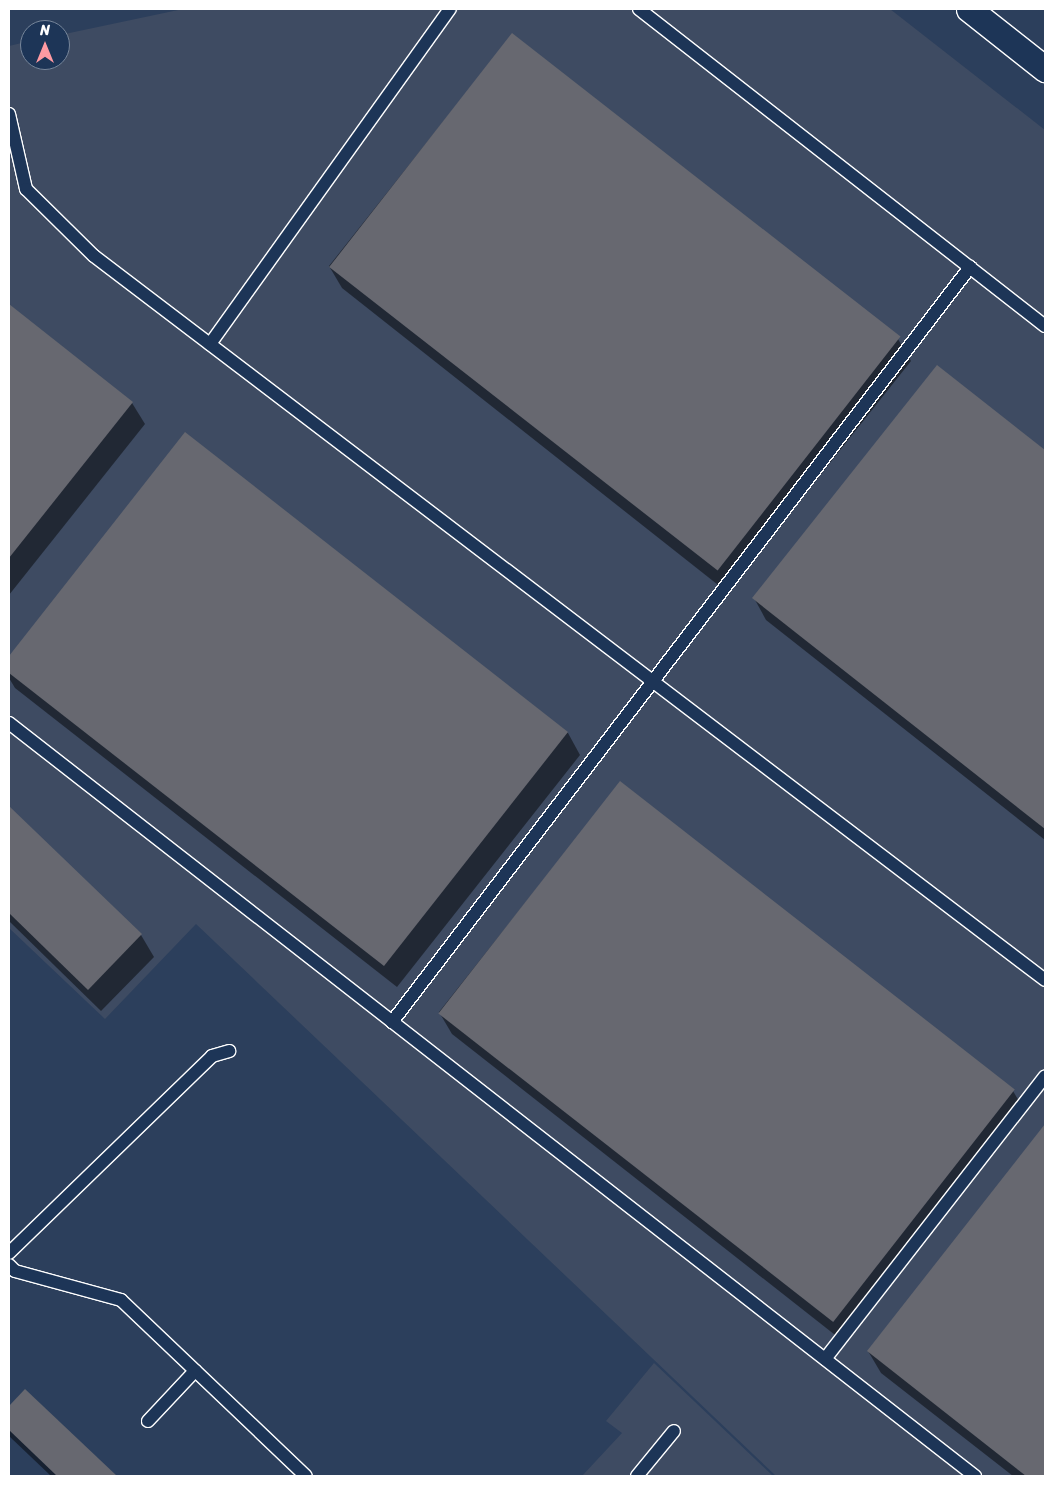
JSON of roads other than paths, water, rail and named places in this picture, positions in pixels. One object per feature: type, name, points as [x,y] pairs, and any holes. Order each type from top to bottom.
[{"type":"street","points":[[969,9],[1045,69]]},
{"type":"lane","points":[[210,344],[450,9]]},
{"type":"lane","points":[[638,9],[1045,326]]},
{"type":"lane","points":[[9,114],[26,189],[94,256],[1045,980]]},
{"type":"lane","points":[[392,1022],[970,267]]},
{"type":"lane","points":[[9,723],[975,1476]]},
{"type":"lane","points":[[9,1253],[212,1056],[229,1051]]},
{"type":"lane","points":[[825,1359],[1045,1076]]},
{"type":"lane","points":[[9,1265],[14,1271],[121,1300],[300,1474]]},
{"type":"lane","points":[[148,1421],[195,1371]]},
{"type":"lane","points":[[637,1476],[674,1431]]}]
